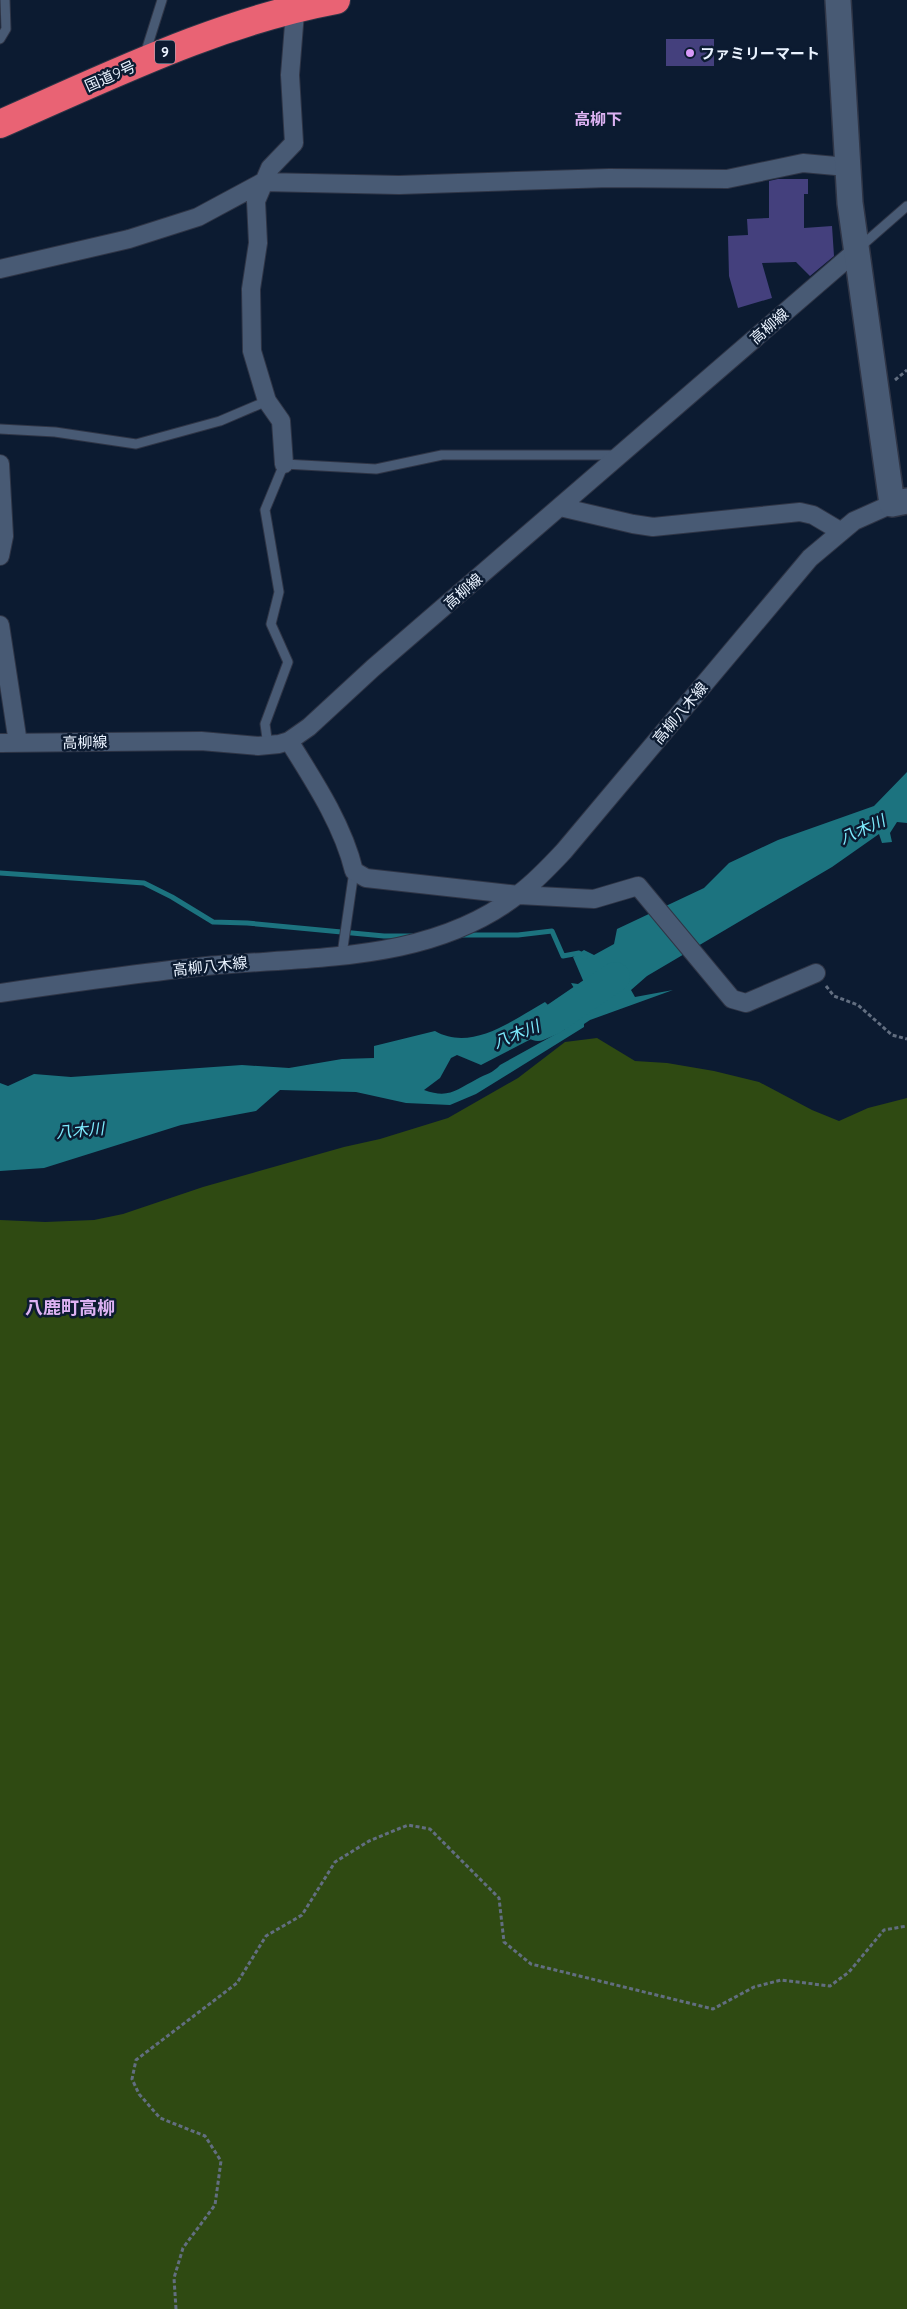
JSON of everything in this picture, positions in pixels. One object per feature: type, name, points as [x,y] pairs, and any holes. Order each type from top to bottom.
[{"type":"highway","name":"国道9号","points":[[0,124],[143,61],[231,26],[295,4],[336,0]]},
{"type":"street","points":[[838,0],[847,167],[856,251],[900,502]]},
{"type":"street","points":[[284,464],[280,421],[267,401],[252,351],[251,289],[258,242],[256,201],[270,168],[294,143],[290,75],[295,4]]},
{"type":"street","points":[[0,270],[129,239],[198,217],[263,182],[399,186],[609,178],[727,179],[803,163],[847,167]]},
{"type":"street","name":"高柳線","points":[[0,743],[201,741],[268,746],[289,741],[322,717],[373,668],[856,251]]},
{"type":"street","points":[[0,464],[4,536],[0,556]]},
{"type":"street","name":"高柳八木線","points":[[0,993],[343,946],[420,943],[468,924],[519,895],[564,851],[810,558],[840,532],[866,515],[900,502]]},
{"type":"street","points":[[560,506],[653,527],[800,512],[813,515],[840,532]]},
{"type":"street","points":[[0,624],[18,743]]},
{"type":"street","points":[[289,741],[315,783],[350,855],[354,871],[366,878],[519,895],[594,899],[638,886],[732,999],[746,1003],[816,973]]},
{"type":"lane","points":[[0,39],[6,29],[5,0]]},
{"type":"lane","points":[[143,61],[162,0]]},
{"type":"lane","points":[[856,251],[907,206]]},
{"type":"lane","points":[[0,429],[55,432],[136,444],[220,421],[267,401]]},
{"type":"lane","points":[[268,746],[265,724],[288,662],[271,624],[279,592],[265,510],[284,464],[376,469],[442,455],[620,455]]},
{"type":"lane","points":[[343,946],[348,926],[354,871]]},
{"type":"path","points":[[816,973],[834,996],[858,1005],[892,1035],[907,1039]]},
{"type":"path","points":[[176,2309],[174,2278],[183,2248],[215,2204],[221,2161],[205,2136],[160,2118],[139,2094],[132,2079],[136,2060],[237,1983],[266,1936],[302,1915],[335,1862],[369,1841],[408,1825],[430,1829],[500,1898],[504,1942],[531,1964],[713,2009],[754,1987],[781,1980],[830,1986],[850,1972],[884,1930],[907,1926]]},
{"type":"shaded area","points":[[597,1038],[635,1061],[667,1063],[714,1071],[759,1082],[812,1110],[839,1121],[868,1108],[907,1098],[907,2309],[0,2309],[0,1220],[45,1222],[94,1220],[123,1214],[203,1187],[344,1147],[380,1139],[448,1118],[518,1078],[565,1042]]},
{"type":"water","points":[[907,772],[907,823],[897,822],[890,833],[892,842],[882,843],[879,834],[832,867],[647,976],[631,990],[635,997],[673,990],[590,1020],[584,1024],[584,1027],[476,1094],[450,1105],[406,1103],[356,1092],[280,1090],[256,1111],[181,1125],[44,1168],[0,1171],[0,1083],[8,1086],[34,1074],[71,1077],[242,1065],[289,1068],[342,1059],[374,1058],[374,1046],[435,1031],[449,1037],[478,1036],[506,1025],[545,1002],[549,1006],[562,999],[567,1005],[573,1004],[581,1017],[588,1012],[571,983],[585,985],[573,957],[584,950],[594,955],[614,944],[617,929],[704,888],[729,863],[778,840],[874,806]],"holes":[[[560,1024],[565,1029],[458,1090],[440,1094],[424,1090],[440,1078],[451,1058],[457,1055],[481,1065]]]},
{"type":"building","name":"ファミリーマート","points":[[666,39],[714,39],[714,66],[666,66]]},
{"type":"building","points":[[778,179],[808,179],[808,194],[804,194],[804,228],[832,226],[834,256],[810,276],[796,262],[762,263],[772,298],[738,308],[729,276],[728,236],[748,235],[747,219],[769,218],[769,181]]},
{"type":"waterway","points":[[0,873],[144,883],[172,897],[213,922],[247,923],[384,936],[413,936]]},
{"type":"waterway","points":[[459,935],[518,935],[552,931],[563,956],[579,953],[585,957]]},
{"type":"waterway","name":"八木川","points":[[538,1026],[552,1020],[615,977]]},
{"type":"place","name":"ファミリーマート","points":[[690,53]]},
{"type":"district","name":"高柳下","points":[[598,119]]},
{"type":"district","name":"八鹿町高柳","points":[[70,1307]]}]
